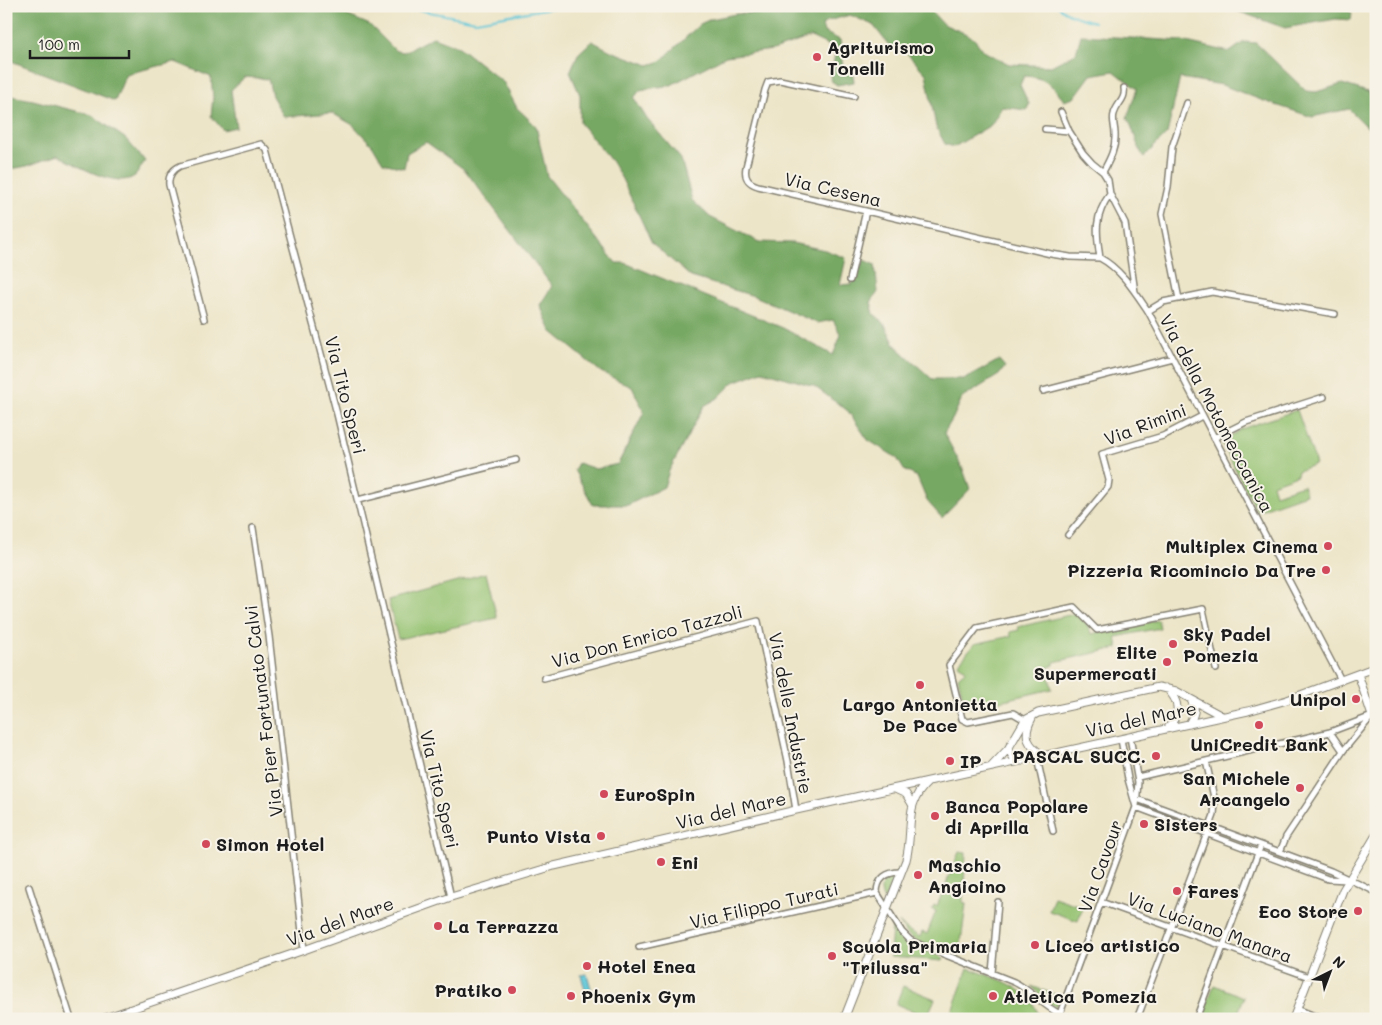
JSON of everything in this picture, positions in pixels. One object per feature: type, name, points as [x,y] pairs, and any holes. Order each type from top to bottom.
[{"type":"main road","name":"Via del Mare","points":[[102,1019],[304,950],[451,897],[524,874],[576,860],[796,810],[1222,716],[1287,700],[1376,667]]},
{"type":"main road","points":[[1358,674],[1374,718]]},
{"type":"main road","points":[[990,768],[1008,750],[1026,720],[1033,715],[1159,687],[1174,690],[1222,716]]},
{"type":"main road","points":[[1165,688],[1173,695],[1177,706],[1176,718],[1168,729]]},
{"type":"main road","points":[[1189,698],[1195,709],[1189,724]]},
{"type":"main road","points":[[1033,715],[1028,727],[1028,742],[1040,757]]},
{"type":"main road","points":[[1008,750],[1013,757],[1022,761]]},
{"type":"main road","points":[[1006,765],[1008,750]]},
{"type":"main road","points":[[844,1019],[901,872],[910,842],[912,804],[917,793],[928,782]]},
{"type":"main road","points":[[894,789],[907,795],[912,804]]},
{"type":"main road","points":[[1293,1019],[1342,890],[1376,835]]},
{"type":"street","name":"Via Cesena","points":[[854,96],[780,80],[770,81],[764,90],[745,173],[749,182],[758,186],[1051,254],[1100,258]]},
{"type":"street","points":[[1103,172],[1114,151],[1113,116],[1124,97],[1124,88]]},
{"type":"street","points":[[1179,298],[1162,214],[1168,187],[1172,145],[1187,103]]},
{"type":"street","name":"Via della Motomeccanica","points":[[1061,112],[1069,131],[1086,157],[1103,172],[1109,183],[1110,194],[1126,226],[1136,293]]},
{"type":"street","points":[[1045,129],[1069,131]]},
{"type":"street","name":"Via Tito Speri","points":[[204,318],[169,185],[170,176],[174,169],[180,166],[261,144],[267,150],[329,379],[451,897]]},
{"type":"street","points":[[1100,258],[1097,236],[1098,222],[1101,207],[1110,194]]},
{"type":"street","points":[[850,280],[866,211]]},
{"type":"street","name":"Via della Motomeccanica","points":[[1100,258],[1118,272],[1148,311],[1341,680]]},
{"type":"street","points":[[1148,311],[1163,302],[1206,293],[1216,293],[1335,314]]},
{"type":"street","points":[[1043,390],[1172,358]]},
{"type":"street","points":[[1214,438],[1246,422],[1324,397]]},
{"type":"street","name":"Via Rimini","points":[[1068,535],[1108,488],[1109,480],[1102,454],[1166,434],[1202,416]]},
{"type":"street","points":[[358,500],[516,460]]},
{"type":"street","name":"Via Pier Fortunato Calvi","points":[[254,528],[270,645],[304,950]]},
{"type":"street","points":[[1026,720],[1013,713],[968,722],[962,719],[948,665],[978,628],[1074,607],[1096,630],[1203,609],[1216,669]]},
{"type":"street","name":"Via Don Enrico Tazzoli","points":[[544,678],[758,621]]},
{"type":"street","name":"Via delle Industrie","points":[[758,621],[788,761],[796,810]]},
{"type":"street","points":[[1138,777],[1330,732],[1374,718]]},
{"type":"street","points":[[1280,852],[1286,837],[1343,751],[1374,718]]},
{"type":"street","points":[[1330,732],[1343,751]]},
{"type":"street","name":"Via Cavour","points":[[1059,1016],[1136,807],[1138,777],[1130,737]]},
{"type":"street","name":"Via Cavour","points":[[1121,739],[1128,779],[1136,807]]},
{"type":"street","points":[[1040,757],[1053,831]]},
{"type":"street","points":[[1137,1019],[1215,810],[1206,761]]},
{"type":"street","points":[[1137,799],[1331,871],[1376,892]]},
{"type":"street","points":[[1136,807],[1328,879],[1348,880]]},
{"type":"street","points":[[1196,1019],[1261,845]]},
{"type":"street","points":[[901,872],[884,876],[878,883],[877,893],[899,928],[910,940],[1022,986],[1059,1016]]},
{"type":"street","points":[[29,887],[71,1019]]},
{"type":"street","name":"Via Filippo Turati","points":[[639,947],[877,893]]},
{"type":"street","points":[[992,974],[998,902]]},
{"type":"street","name":"Via Luciano Manara","points":[[1101,902],[1310,977]]},
{"type":"street","points":[[1297,1009],[1322,1019]]},
{"type":"green space","points":[[6,6],[325,6],[370,25],[396,51],[404,52],[433,37],[459,47],[504,83],[517,108],[536,126],[547,176],[616,263],[625,263],[783,328],[833,355],[841,335],[833,320],[817,323],[757,297],[691,277],[652,243],[612,162],[580,123],[580,95],[570,72],[578,54],[592,41],[611,51],[649,65],[661,61],[700,24],[711,19],[735,14],[788,11],[795,6],[931,6],[930,10],[943,24],[969,35],[983,51],[1009,64],[1051,66],[1076,53],[1081,35],[1182,41],[1230,52],[1244,42],[1256,43],[1306,91],[1316,92],[1342,84],[1368,92],[1376,103],[1376,128],[1369,129],[1349,109],[1312,117],[1222,85],[1180,78],[1167,134],[1144,157],[1127,118],[1137,89],[1114,71],[1091,75],[1074,98],[1064,101],[1048,83],[1038,78],[1024,76],[1020,85],[1029,104],[1027,110],[1002,107],[991,125],[954,147],[945,144],[936,127],[926,74],[903,49],[891,48],[873,25],[850,15],[828,21],[822,25],[824,32],[840,40],[843,70],[853,73],[854,82],[837,85],[830,80],[836,49],[811,37],[773,50],[726,56],[671,85],[640,90],[634,98],[647,119],[681,159],[692,200],[710,217],[759,242],[792,243],[825,250],[846,258],[840,285],[852,284],[864,260],[875,265],[878,292],[871,302],[874,314],[884,323],[895,345],[932,379],[965,379],[999,360],[1005,367],[999,375],[962,398],[944,433],[963,469],[970,489],[942,518],[927,501],[917,477],[904,470],[897,458],[868,440],[848,411],[814,386],[762,371],[734,382],[718,398],[704,406],[669,471],[664,487],[628,505],[593,505],[574,470],[578,463],[596,469],[618,464],[644,412],[632,387],[601,372],[551,331],[540,305],[552,286],[465,170],[426,142],[407,153],[404,168],[383,163],[373,146],[353,125],[332,113],[284,117],[272,96],[268,79],[245,77],[231,90],[236,127],[223,130],[211,116],[213,97],[211,77],[175,62],[126,74],[115,101],[6,59]]},
{"type":"green space","points":[[1223,6],[1341,6],[1352,13],[1351,20],[1336,19],[1285,28]]},
{"type":"green space","points":[[6,95],[92,115],[126,139],[145,161],[136,175],[128,179],[119,180],[97,174],[58,155],[27,166],[6,170]]},
{"type":"green space","points":[[1297,410],[1316,464],[1298,471],[1297,475],[1272,484],[1275,494],[1303,485],[1306,494],[1257,511],[1222,443],[1241,429]]},
{"type":"green space","points":[[486,573],[497,618],[398,639],[388,600]]},
{"type":"green space","points":[[1074,614],[1085,622],[1091,634],[1158,620],[1160,628],[1116,637],[1118,648],[1054,662],[1054,665],[1047,668],[1052,689],[970,708],[967,698],[963,699],[958,677],[965,671],[958,664],[974,644],[1011,636],[1010,632],[1019,630],[1018,627]]},
{"type":"green space","points":[[959,852],[966,853],[963,902],[966,904],[959,958],[913,939],[899,922],[906,929],[920,937],[922,932],[927,934],[936,911],[932,909],[934,905],[937,906]]},
{"type":"green space","points":[[894,876],[884,900],[881,892],[882,885],[886,879]]},
{"type":"green space","points":[[1054,897],[1083,907],[1078,921],[1049,911]]},
{"type":"green space","points":[[892,926],[908,944],[944,958],[943,961],[890,957]]},
{"type":"green space","name":"Atletica Pomezia","points":[[968,968],[1001,980],[1021,991],[1036,1008],[1040,1019],[949,1019]]},
{"type":"green space","points":[[1214,985],[1244,997],[1236,1019],[1201,1019]]},
{"type":"green space","points":[[903,986],[935,999],[927,1017],[896,1004]]},
{"type":"green space","points":[[1031,986],[1060,996],[1056,1007],[1048,1002]]},
{"type":"water","points":[[587,974],[592,992],[586,994],[581,975]]},
{"type":"waterway","points":[[407,6],[476,21],[562,6]]},
{"type":"waterway","points":[[1058,6],[1071,14],[1094,22]]},
{"type":"place","name":"Agriturismo Tonelli","points":[[817,57]]},
{"type":"place","name":"Multiplex Cinema","points":[[1328,546]]},
{"type":"place","name":"Pizzeria Ricomincio Da Tre","points":[[1326,570]]},
{"type":"place","name":"Sky Padel Pomezia","points":[[1173,644]]},
{"type":"place","name":"Elite Supermercati","points":[[1167,662]]},
{"type":"place","name":"Largo Antonietta De Pace","points":[[920,685]]},
{"type":"place","name":"Unipol","points":[[1356,699]]},
{"type":"place","name":"UniCredit Bank","points":[[1259,725]]},
{"type":"place","name":"PASCAL SUCC.","points":[[1156,756]]},
{"type":"place","name":"IP","points":[[950,761]]},
{"type":"place","name":"San Michele Arcangelo","points":[[1300,788]]},
{"type":"place","name":"EuroSpin","points":[[604,794]]},
{"type":"place","name":"Banca Popolare di Aprilla","points":[[935,816]]},
{"type":"place","name":"Sisters","points":[[1144,824]]},
{"type":"place","name":"Punto Vista","points":[[601,836]]},
{"type":"place","name":"Simon Hotel","points":[[206,844]]},
{"type":"place","name":"Eni","points":[[661,862]]},
{"type":"place","name":"Maschio Angioino","points":[[918,875]]},
{"type":"place","name":"Fares","points":[[1177,891]]},
{"type":"place","name":"Eco Store","points":[[1358,911]]},
{"type":"place","name":"La Terrazza","points":[[438,926]]},
{"type":"place","name":"Liceo artistico","points":[[1035,945]]},
{"type":"place","name":"Scuola Primaria \"Trilussa\"","points":[[832,956]]},
{"type":"place","name":"Hotel Enea","points":[[587,966]]},
{"type":"place","name":"Pratiko","points":[[512,990]]},
{"type":"place","name":"Phoenix Gym","points":[[571,996]]},
{"type":"place","name":"Atletica Pomezia","points":[[993,996]]}]
